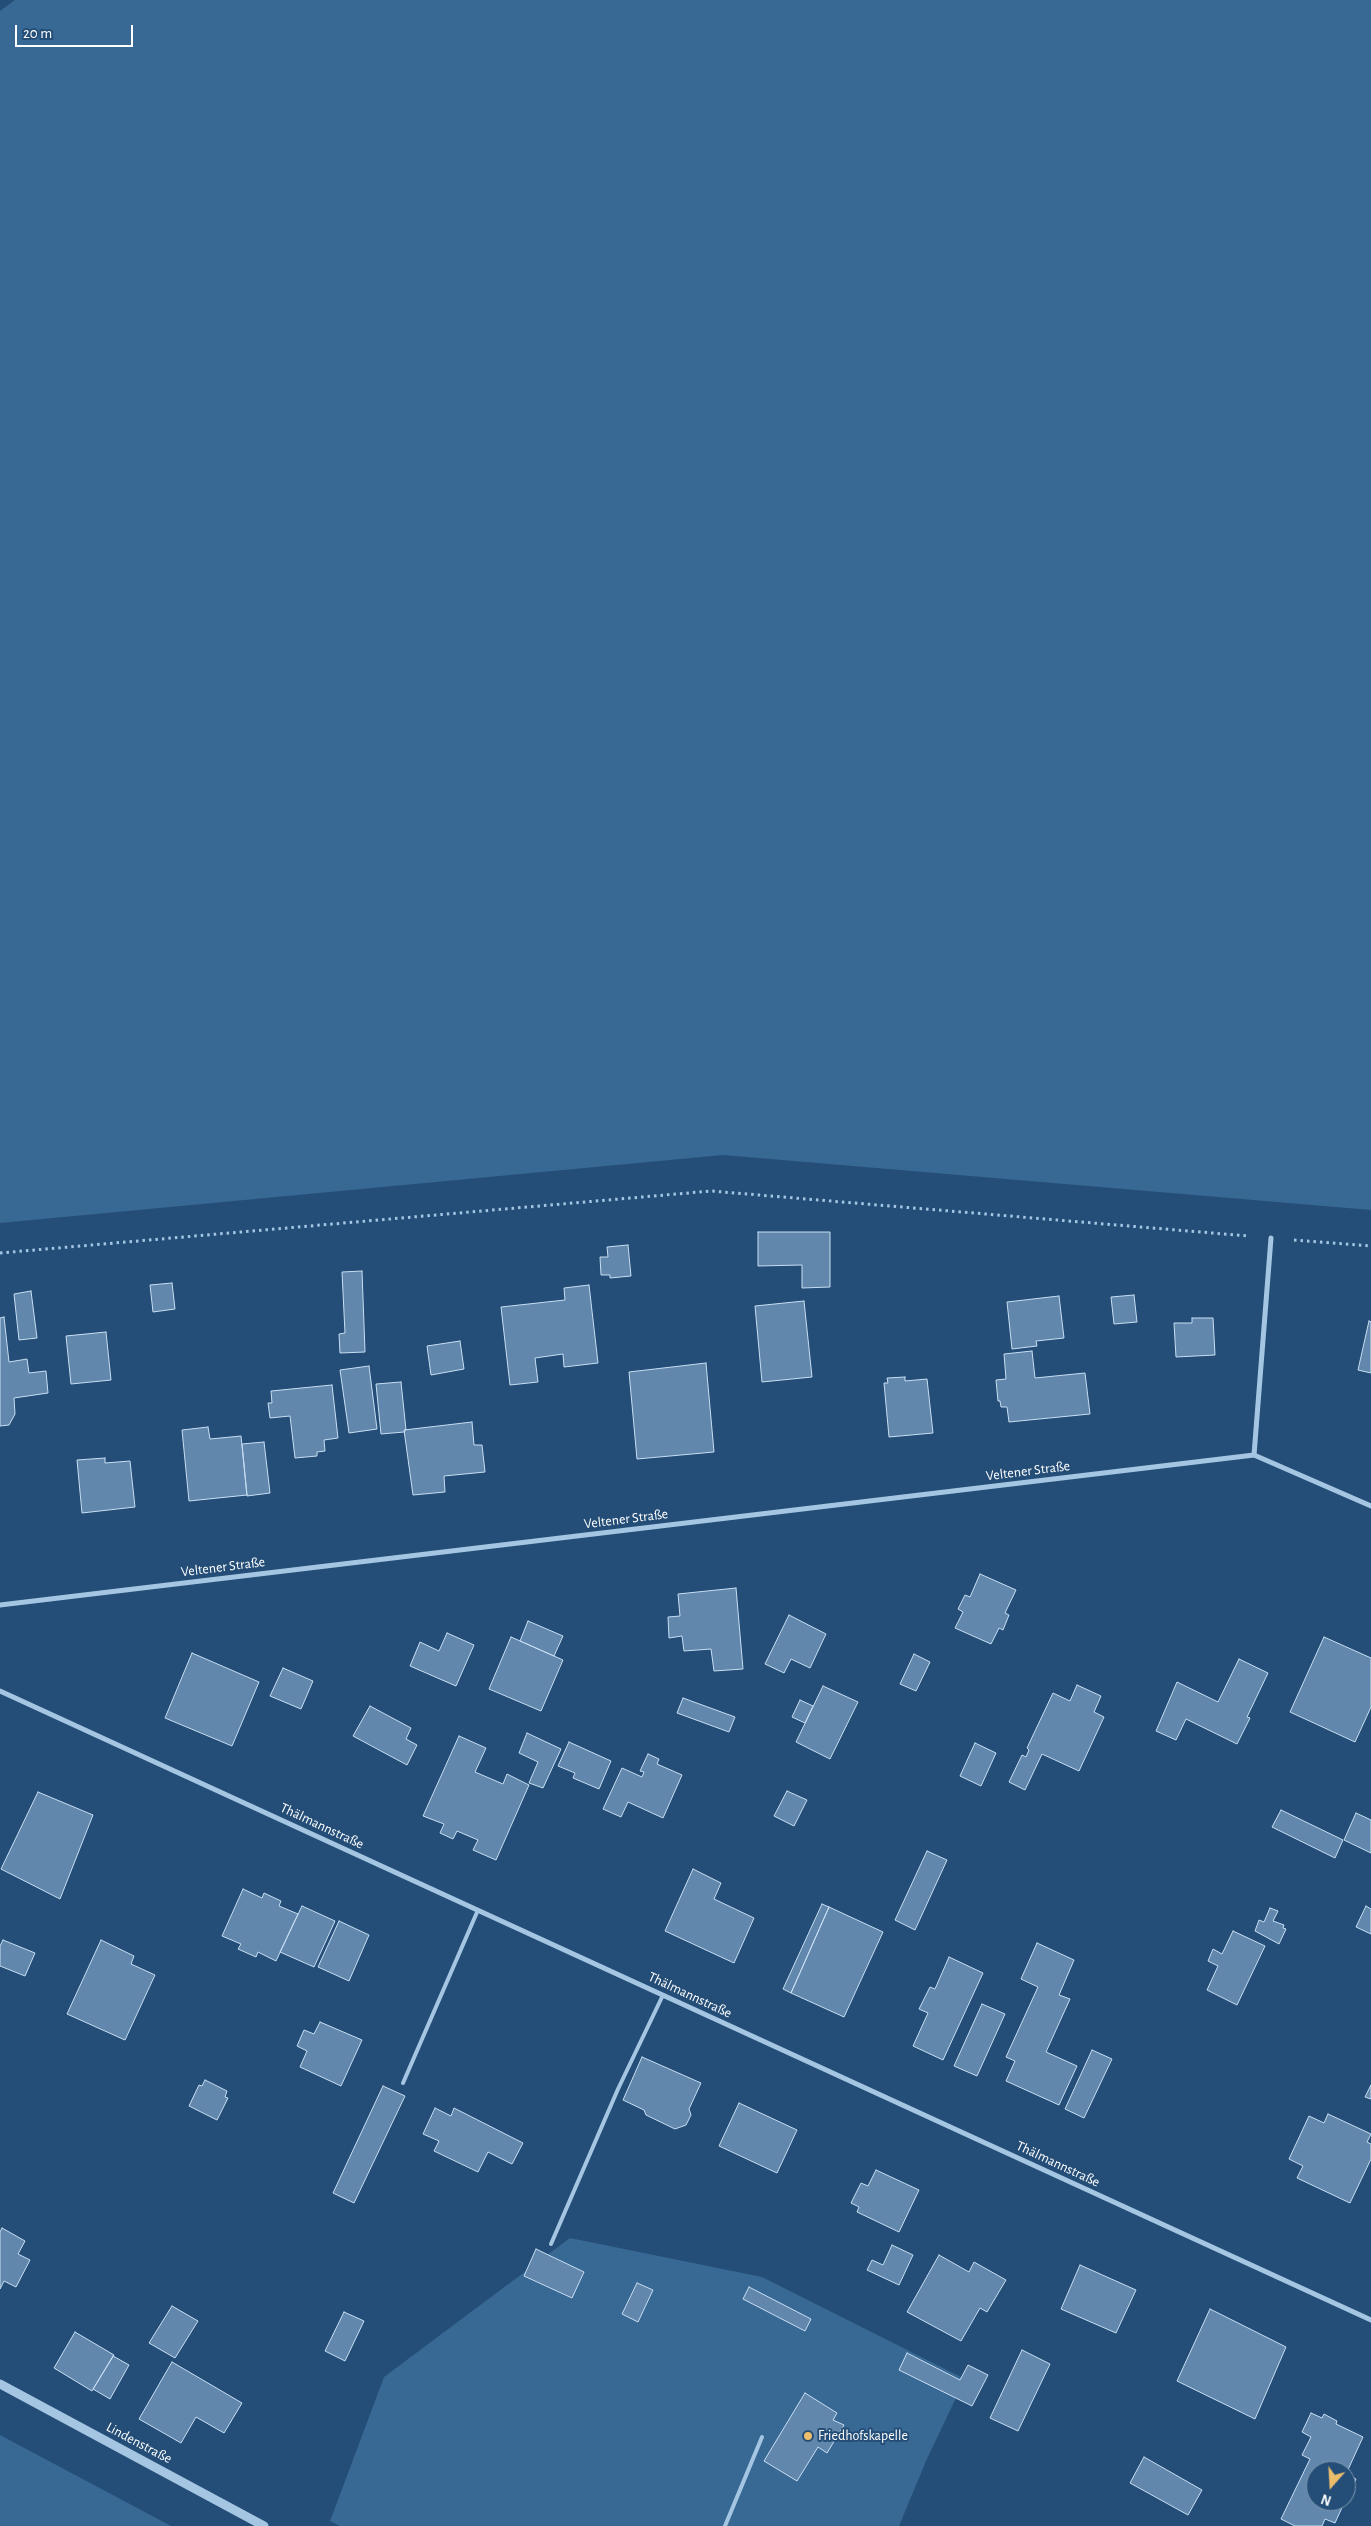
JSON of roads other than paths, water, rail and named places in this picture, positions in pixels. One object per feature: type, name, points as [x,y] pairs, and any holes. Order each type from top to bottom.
[{"type":"street","points":[[1271,1238],[1254,1455],[1371,1506]]},
{"type":"street","name":"Veltener Straße","points":[[0,1605],[1254,1455]]},
{"type":"street","name":"Thälmannstraße","points":[[0,1691],[1371,2320]]},
{"type":"street","name":"Lindenstraße","points":[[0,2384],[264,2526]]},
{"type":"lane","points":[[402,2083],[478,1910]]},
{"type":"lane","points":[[551,2244],[618,2089],[663,1995]]},
{"type":"lane","points":[[725,2526],[762,2437]]},
{"type":"place","name":"Friedhofskapelle","points":[[808,2436]]}]
